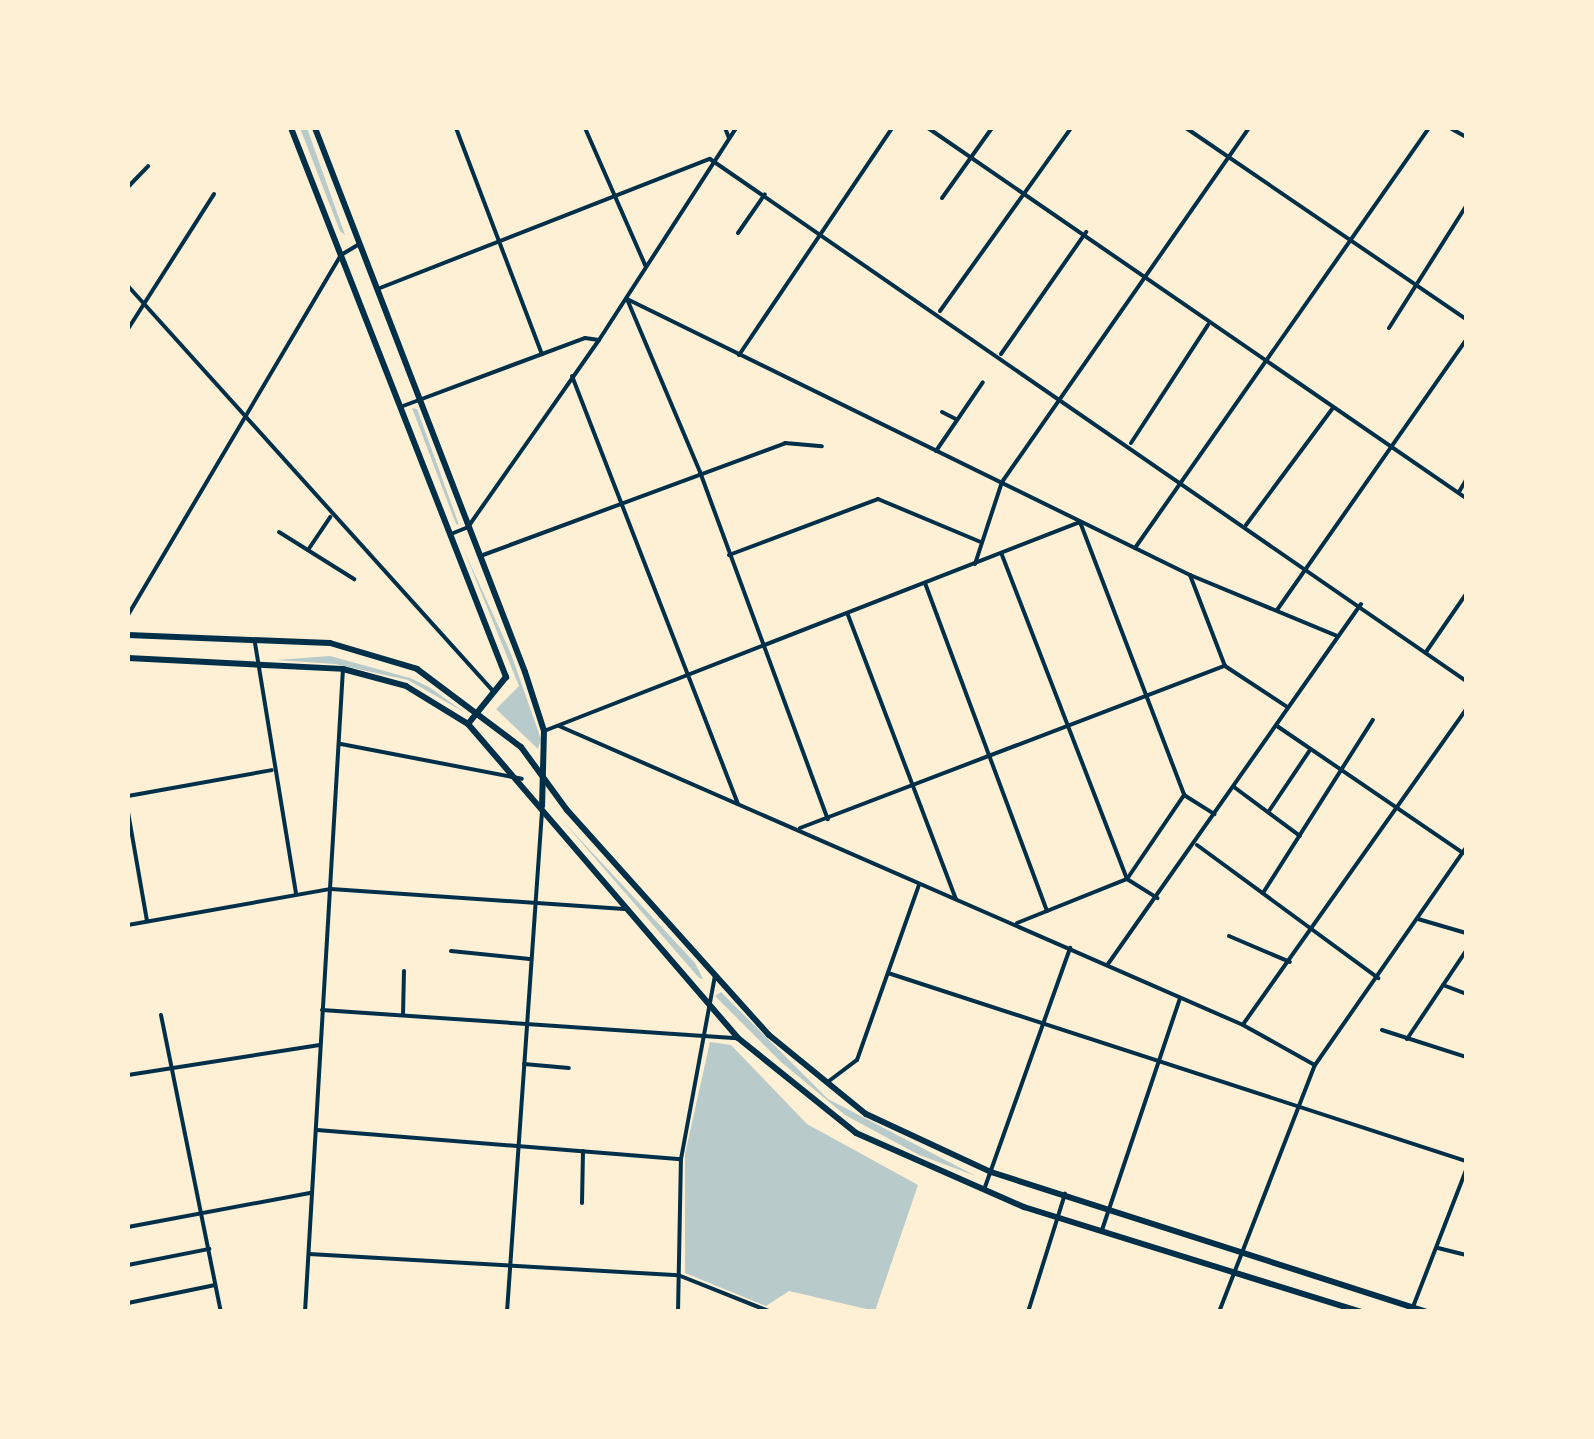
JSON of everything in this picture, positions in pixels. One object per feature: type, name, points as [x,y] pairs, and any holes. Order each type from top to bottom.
[{"type":"main road","points":[[291,128],[404,406],[506,677],[468,724]]},
{"type":"main road","points":[[316,128],[544,730],[542,806]]},
{"type":"main road","points":[[128,635],[330,643],[417,669],[521,747],[542,777],[714,976],[825,1084],[917,1142],[991,1172],[1428,1312]]},
{"type":"main road","points":[[128,658],[343,669],[406,686],[468,724],[522,779],[738,1038],[856,1133],[984,1192],[1361,1312]]},
{"type":"street","points":[[456,128],[542,354]]},
{"type":"street","points":[[585,128],[645,267]]},
{"type":"street","points":[[725,128],[729,138]]},
{"type":"street","points":[[451,534],[468,526],[600,340],[710,158],[736,128]]},
{"type":"street","points":[[738,356],[892,128]]},
{"type":"street","points":[[928,128],[1086,232],[1208,325],[1392,444],[1466,498]]},
{"type":"street","points":[[942,198],[992,128]]},
{"type":"street","points":[[939,313],[1071,128]]},
{"type":"street","points":[[1186,128],[1354,239],[1466,320]]},
{"type":"street","points":[[975,564],[1002,482],[1064,399],[1249,128]]},
{"type":"street","points":[[1135,548],[1183,486],[1429,128]]},
{"type":"street","points":[[1450,128],[1466,137]]},
{"type":"street","points":[[376,289],[710,158]]},
{"type":"street","points":[[710,158],[1001,354],[1183,486],[1306,566],[1466,681]]},
{"type":"street","points":[[128,187],[148,166]]},
{"type":"street","points":[[128,329],[214,194]]},
{"type":"street","points":[[738,233],[765,194]]},
{"type":"street","points":[[1389,328],[1466,206]]},
{"type":"street","points":[[1001,354],[1086,232]]},
{"type":"street","points":[[128,615],[341,255],[359,244]]},
{"type":"street","points":[[128,286],[242,418],[494,692]]},
{"type":"street","points":[[627,299],[1190,576],[1336,636]]},
{"type":"street","points":[[627,299],[700,472],[828,819]]},
{"type":"street","points":[[1130,444],[1208,325]]},
{"type":"street","points":[[404,406],[585,338],[600,340]]},
{"type":"street","points":[[1277,611],[1466,340]]},
{"type":"street","points":[[572,376],[738,804]]},
{"type":"street","points":[[936,451],[983,382]]},
{"type":"street","points":[[1245,526],[1333,408]]},
{"type":"street","points":[[942,412],[957,420]]},
{"type":"street","points":[[481,556],[785,443],[822,446]]},
{"type":"street","points":[[1459,492],[1466,480]]},
{"type":"street","points":[[729,555],[878,500],[982,542]]},
{"type":"street","points":[[308,550],[331,516]]},
{"type":"street","points":[[544,730],[1080,522]]},
{"type":"street","points":[[1080,522],[1184,796],[1216,815]]},
{"type":"street","points":[[278,532],[354,579]]},
{"type":"street","points":[[1002,555],[1127,880],[1158,898]]},
{"type":"street","points":[[1190,576],[1226,666],[1288,707]]},
{"type":"street","points":[[924,583],[1047,911]]},
{"type":"street","points":[[1426,652],[1466,594]]},
{"type":"street","points":[[1108,964],[1361,604]]},
{"type":"street","points":[[848,615],[956,899]]},
{"type":"street","points":[[255,643],[254,666],[296,894]]},
{"type":"street","points":[[798,829],[1226,666]]},
{"type":"street","points":[[305,1312],[343,669]]},
{"type":"street","points":[[1243,1025],[1466,709]]},
{"type":"street","points":[[1263,893],[1373,720]]},
{"type":"street","points":[[1218,1312],[1233,1271],[1245,1255],[1296,1105],[1315,1065],[1465,850],[1396,812],[1276,725]]},
{"type":"street","points":[[559,726],[1108,964],[1243,1025],[1315,1065]]},
{"type":"street","points":[[341,744],[522,779]]},
{"type":"street","points":[[1269,810],[1310,750]]},
{"type":"street","points":[[128,796],[272,770]]},
{"type":"street","points":[[1234,786],[1300,836]]},
{"type":"street","points":[[1015,924],[1127,880],[1184,796]]},
{"type":"street","points":[[507,1312],[542,806]]},
{"type":"street","points":[[128,812],[147,921]]},
{"type":"street","points":[[1196,844],[1378,978]]},
{"type":"street","points":[[825,1084],[856,1060],[920,884]]},
{"type":"street","points":[[128,925],[331,889],[629,909]]},
{"type":"street","points":[[1418,918],[1466,933]]},
{"type":"street","points":[[1229,936],[1290,962]]},
{"type":"street","points":[[984,1192],[1070,948]]},
{"type":"street","points":[[1407,1038],[1466,950]]},
{"type":"street","points":[[451,951],[530,960]]},
{"type":"street","points":[[403,1016],[404,971]]},
{"type":"street","points":[[888,973],[1466,1161]]},
{"type":"street","points":[[678,1312],[681,1159],[714,976]]},
{"type":"street","points":[[1443,986],[1466,994]]},
{"type":"street","points":[[1102,1230],[1180,998]]},
{"type":"street","points":[[322,1010],[738,1038]]},
{"type":"street","points":[[161,1015],[221,1312]]},
{"type":"street","points":[[1382,1030],[1466,1058]]},
{"type":"street","points":[[128,1075],[320,1045]]},
{"type":"street","points":[[524,1064],[570,1068]]},
{"type":"street","points":[[317,1130],[681,1159]]},
{"type":"street","points":[[582,1203],[584,1152]]},
{"type":"street","points":[[1412,1309],[1466,1170]]},
{"type":"street","points":[[128,1227],[310,1193]]},
{"type":"street","points":[[1028,1312],[1065,1194]]},
{"type":"street","points":[[1438,1248],[1466,1256]]},
{"type":"street","points":[[128,1265],[209,1250]]},
{"type":"street","points":[[309,1254],[678,1275],[770,1312]]},
{"type":"street","points":[[128,1303],[215,1285]]},
{"type":"street","points":[[749,1312],[751,1304]]},
{"type":"shaded area","points":[[300,128],[307,128],[345,235],[340,231]]},
{"type":"shaded area","points":[[412,408],[417,409],[459,525],[456,524]]},
{"type":"shaded area","points":[[463,548],[511,654],[541,739],[538,749],[496,709],[519,686]]},
{"type":"shaded area","points":[[330,656],[410,678],[464,712],[408,680],[335,664],[276,660]]},
{"type":"shaded area","points":[[561,819],[695,963],[703,979],[699,978]]},
{"type":"shaded area","points":[[721,992],[828,1099],[976,1176],[919,1155],[845,1115],[781,1062],[715,996]]},
{"type":"shaded area","points":[[710,1042],[731,1045],[807,1124],[918,1185],[875,1311],[789,1291],[766,1306],[685,1273],[685,1154]]}]
